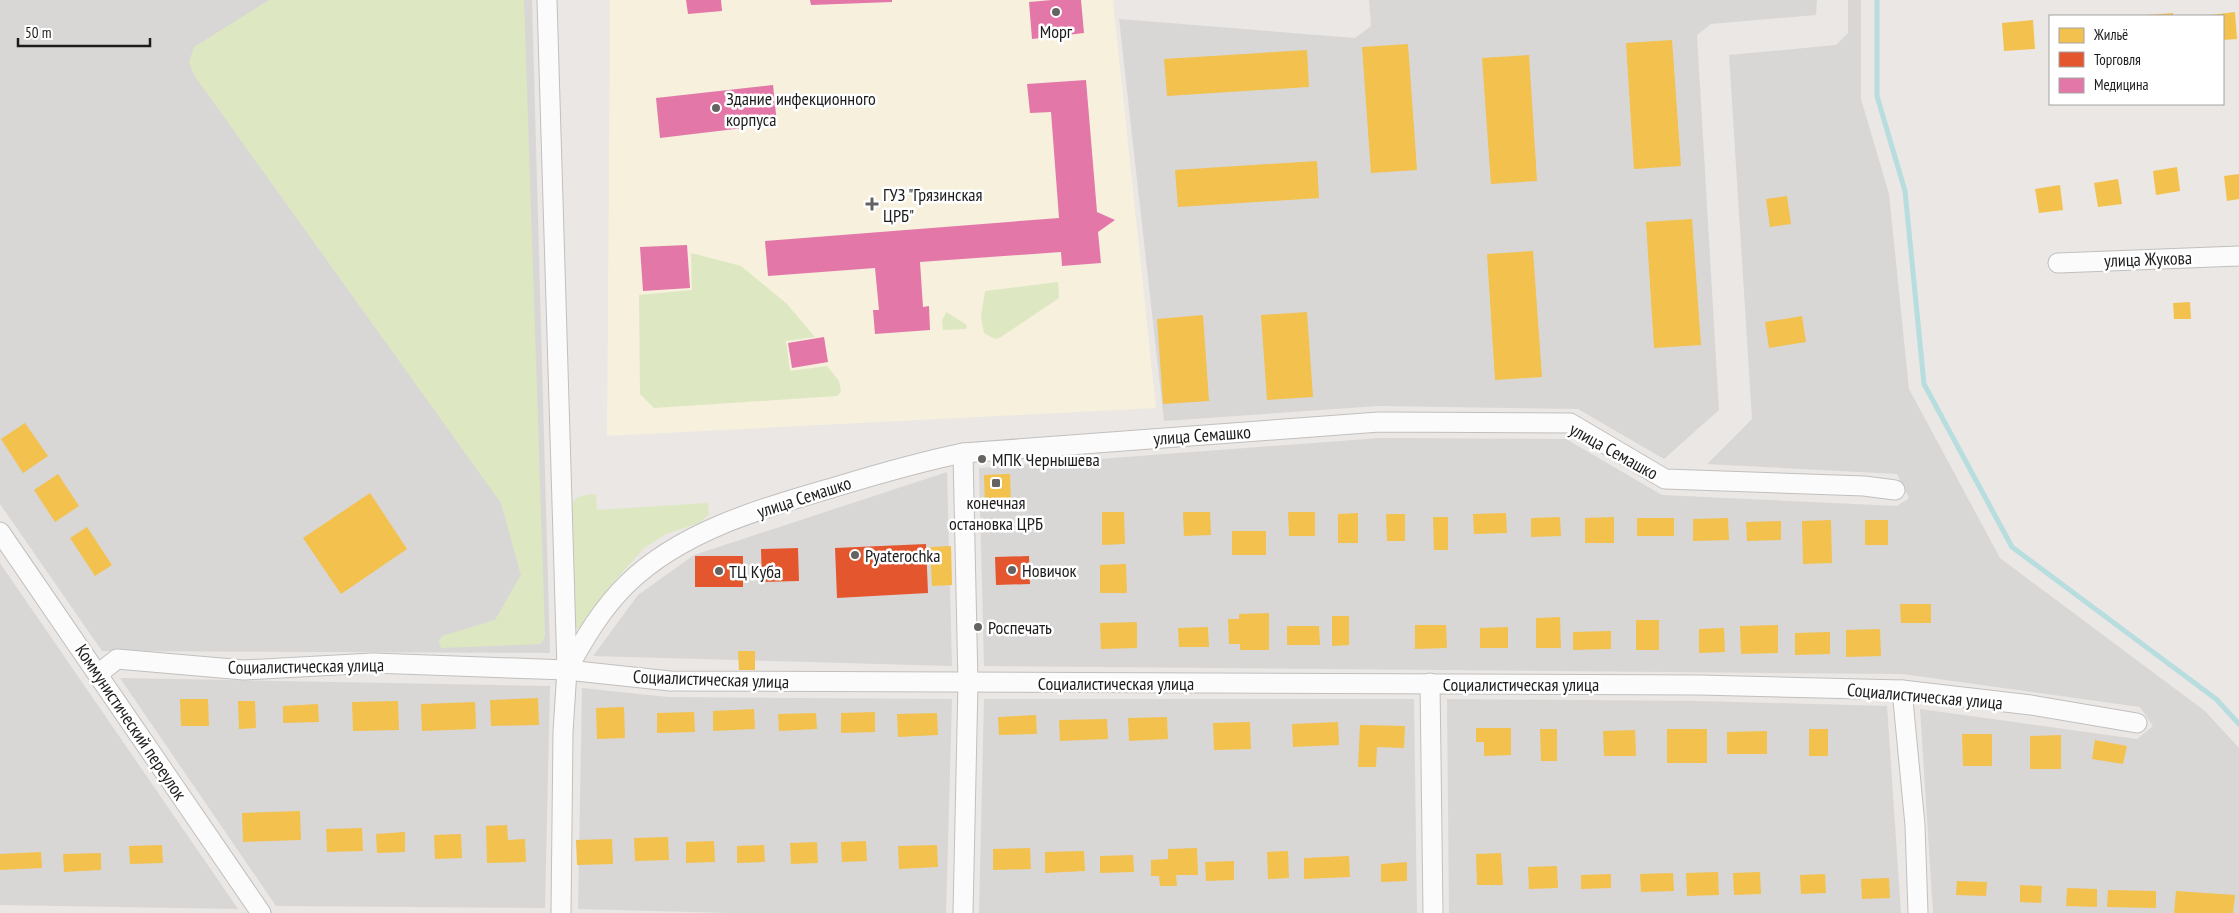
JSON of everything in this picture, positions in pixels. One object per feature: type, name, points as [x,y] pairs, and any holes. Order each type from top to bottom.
[{"type":"street","points":[[547,0],[567,670],[563,732],[562,913]]},
{"type":"street","name":"улица Жукова","points":[[2058,263],[2239,256]]},
{"type":"street","name":"улица Семашко","points":[[567,670],[592,627],[627,584],[655,560],[686,540],[771,506],[913,463],[963,453],[1379,422],[1570,423],[1666,479],[1864,486],[1895,490]]},
{"type":"street","points":[[963,453],[968,683],[963,913]]},
{"type":"street","name":"Коммунистический переулок","points":[[0,532],[261,913]]},
{"type":"street","name":"Социалистическая улица","points":[[98,674],[118,659],[244,670],[373,663],[567,670],[670,681],[1699,685],[1902,690],[2031,705],[2137,723]]},
{"type":"street","points":[[1430,683],[1433,913]]},
{"type":"street","points":[[1902,690],[1915,825],[1918,913]]},
{"type":"shaded area","points":[[0,0],[532,0],[550,653],[102,651],[0,504]]},
{"type":"shaded area","name":"ГУЗ \"Грязинская ЦРБ\"","points":[[610,0],[1113,0],[1156,408],[607,436]]},
{"type":"shaded area","points":[[1369,0],[1817,0],[1816,15],[1711,24],[1697,35],[1719,410],[1664,459],[1578,409],[1379,406],[1164,421],[1119,19],[1355,38],[1371,26]]},
{"type":"shaded area","points":[[1848,0],[1861,0],[1861,99],[1889,194],[1909,389],[2000,558],[2205,711],[2239,748],[2239,913],[1933,913],[1920,709],[2137,739],[2153,726],[2140,707],[1902,674],[984,666],[979,468],[1380,438],[1566,439],[1662,495],[1897,506],[1909,498],[1897,474],[1707,464],[1752,419],[1729,55],[1836,45],[1848,33]]},
{"type":"shaded area","points":[[947,472],[952,666],[593,656],[638,595],[694,555]]},
{"type":"shaded area","points":[[0,563],[238,909],[0,905]]},
{"type":"shaded area","points":[[120,678],[550,686],[545,908],[276,906]]},
{"type":"shaded area","points":[[582,688],[668,697],[952,699],[946,913],[729,913],[578,909]]},
{"type":"shaded area","points":[[984,699],[1414,699],[1417,913],[979,913]]},
{"type":"shaded area","points":[[1447,699],[1699,701],[1887,706],[1901,913],[1449,913]]},
{"type":"green space","points":[[269,0],[524,0],[545,636],[541,644],[441,648],[439,641],[442,636],[495,620],[521,575],[501,503],[194,75],[189,62],[194,47]]},
{"type":"green space","points":[[691,253],[741,266],[786,303],[815,337],[786,341],[790,371],[827,366],[839,381],[841,392],[837,396],[654,408],[640,394],[639,295],[692,290]]},
{"type":"green space","points":[[1058,282],[1059,298],[1001,337],[995,339],[984,333],[981,317],[985,291]]},
{"type":"green space","points":[[946,312],[967,325],[966,329],[943,330],[942,321]]},
{"type":"green space","points":[[596,494],[597,510],[708,503],[709,514],[699,523],[666,534],[644,548],[612,584],[581,630],[575,627],[570,507],[580,496]]},
{"type":"building: Жильё","points":[[2235,12],[2237,39],[2224,40],[2224,15],[2210,15]]},
{"type":"building: Жильё","points":[[2173,13],[2173,15],[2146,15]]},
{"type":"building: Жильё","points":[[2033,20],[2035,49],[2004,51],[2002,23]]},
{"type":"building: Жильё","points":[[1672,40],[1681,166],[1634,169],[1626,43]]},
{"type":"building: Жильё","points":[[1408,44],[1417,170],[1371,173],[1362,47]]},
{"type":"building: Жильё","points":[[1307,50],[1309,87],[1167,96],[1164,59]]},
{"type":"building: Жильё","points":[[1529,55],[1537,181],[1491,184],[1482,58]]},
{"type":"building: Жильё","points":[[1317,161],[1319,198],[1178,207],[1175,170]]},
{"type":"building: Жильё","points":[[2177,167],[2180,191],[2156,195],[2153,171]]},
{"type":"building: Жильё","points":[[2239,174],[2239,199],[2227,201],[2224,176]]},
{"type":"building: Жильё","points":[[2118,179],[2122,204],[2098,207],[2094,183]]},
{"type":"building: Жильё","points":[[2060,185],[2063,210],[2039,213],[2035,189]]},
{"type":"building: Жильё","points":[[1787,196],[1791,224],[1770,227],[1766,199]]},
{"type":"building: Жильё","points":[[1692,219],[1701,345],[1654,348],[1646,222]]},
{"type":"building: Жильё","points":[[1533,251],[1542,377],[1495,380],[1487,254]]},
{"type":"building: Жильё","points":[[2190,302],[2191,319],[2174,319],[2173,303]]},
{"type":"building: Жильё","points":[[1307,312],[1313,397],[1267,400],[1261,315]]},
{"type":"building: Жильё","points":[[1203,315],[1209,401],[1163,404],[1157,319]]},
{"type":"building: Жильё","points":[[1802,316],[1806,342],[1769,348],[1765,322]]},
{"type":"building: Жильё","points":[[25,423],[48,456],[23,473],[1,439]]},
{"type":"building: Жильё","points":[[58,474],[79,506],[55,522],[34,490]]},
{"type":"building: Жильё","points":[[1010,474],[1011,502],[985,503],[984,475]]},
{"type":"building: Жильё","points":[[370,493],[407,549],[341,594],[303,538]]},
{"type":"building: Жильё","points":[[1102,512],[1124,512],[1125,544],[1102,545]]},
{"type":"building: Жильё","points":[[1183,512],[1210,512],[1211,535],[1184,536]]},
{"type":"building: Жильё","points":[[1288,512],[1315,512],[1315,536],[1289,536]]},
{"type":"building: Жильё","points":[[1358,513],[1358,543],[1338,543],[1338,514]]},
{"type":"building: Жильё","points":[[1506,513],[1507,533],[1474,534],[1473,514]]},
{"type":"building: Жильё","points":[[1386,514],[1405,514],[1405,541],[1387,541]]},
{"type":"building: Жильё","points":[[1433,517],[1448,517],[1448,550],[1434,550]]},
{"type":"building: Жильё","points":[[1560,517],[1561,536],[1531,537],[1531,518]]},
{"type":"building: Жильё","points":[[1614,517],[1614,543],[1585,543],[1585,518]]},
{"type":"building: Жильё","points":[[1637,518],[1674,518],[1674,536],[1637,536]]},
{"type":"building: Жильё","points":[[1728,518],[1729,540],[1693,541],[1693,519]]},
{"type":"building: Жильё","points":[[1831,520],[1832,563],[1803,564],[1802,521]]},
{"type":"building: Жильё","points":[[1865,520],[1888,520],[1888,545],[1865,545]]},
{"type":"building: Жильё","points":[[1781,521],[1781,540],[1747,541],[1746,522]]},
{"type":"building: Жильё","points":[[87,527],[112,565],[95,576],[70,538]]},
{"type":"building: Жильё","points":[[1232,531],[1266,531],[1266,555],[1232,555]]},
{"type":"building: Жильё","points":[[951,546],[952,585],[932,586],[930,547]]},
{"type":"building: Жильё","points":[[1126,564],[1127,593],[1100,593],[1100,565]]},
{"type":"building: Жильё","points":[[1900,604],[1931,604],[1931,623],[1901,623]]},
{"type":"building: Жильё","points":[[1269,613],[1269,650],[1240,650],[1240,644],[1229,644],[1228,619],[1239,619],[1239,614]]},
{"type":"building: Жильё","points":[[1332,616],[1349,616],[1349,645],[1332,646]]},
{"type":"building: Жильё","points":[[1560,617],[1561,648],[1536,648],[1536,618]]},
{"type":"building: Жильё","points":[[1636,620],[1659,620],[1659,650],[1636,650]]},
{"type":"building: Жильё","points":[[1137,622],[1137,648],[1101,649],[1100,623]]},
{"type":"building: Жильё","points":[[1415,625],[1446,625],[1447,648],[1415,649]]},
{"type":"building: Жильё","points":[[1778,625],[1778,653],[1741,654],[1740,626]]},
{"type":"building: Жильё","points":[[1287,626],[1319,626],[1320,645],[1287,645]]},
{"type":"building: Жильё","points":[[1208,627],[1209,647],[1179,647],[1178,628]]},
{"type":"building: Жильё","points":[[1508,627],[1508,648],[1480,648],[1480,628]]},
{"type":"building: Жильё","points":[[1724,628],[1725,652],[1699,653],[1699,629]]},
{"type":"building: Жильё","points":[[1880,629],[1881,656],[1846,657],[1846,630]]},
{"type":"building: Жильё","points":[[1611,631],[1611,649],[1573,650],[1573,632]]},
{"type":"building: Жильё","points":[[1830,632],[1830,654],[1795,655],[1795,633]]},
{"type":"building: Жильё","points":[[738,651],[755,651],[755,670],[739,670]]},
{"type":"building: Жильё","points":[[538,698],[539,725],[491,726],[490,700]]},
{"type":"building: Жильё","points":[[180,699],[208,699],[209,726],[181,726]]},
{"type":"building: Жильё","points":[[238,701],[255,701],[256,728],[239,729]]},
{"type":"building: Жильё","points":[[398,701],[399,730],[353,731],[352,702]]},
{"type":"building: Жильё","points":[[475,702],[476,729],[422,731],[421,704]]},
{"type":"building: Жильё","points":[[318,704],[319,722],[283,723],[283,706]]},
{"type":"building: Жильё","points":[[624,707],[625,738],[597,739],[596,708]]},
{"type":"building: Жильё","points":[[754,709],[755,729],[713,731],[713,711]]},
{"type":"building: Жильё","points":[[694,712],[695,732],[657,733],[657,713]]},
{"type":"building: Жильё","points":[[875,712],[875,732],[841,733],[841,713]]},
{"type":"building: Жильё","points":[[816,713],[817,729],[779,731],[778,714]]},
{"type":"building: Жильё","points":[[937,713],[938,735],[898,737],[897,714]]},
{"type":"building: Жильё","points":[[1036,715],[1037,734],[999,735],[998,717]]},
{"type":"building: Жильё","points":[[1167,717],[1168,739],[1129,741],[1128,718]]},
{"type":"building: Жильё","points":[[1107,719],[1108,739],[1060,741],[1059,720]]},
{"type":"building: Жильё","points":[[1250,722],[1251,749],[1214,750],[1213,723]]},
{"type":"building: Жильё","points":[[1338,722],[1339,745],[1293,747],[1292,724]]},
{"type":"building: Жильё","points":[[1360,725],[1405,726],[1404,748],[1377,747],[1376,767],[1358,767]]},
{"type":"building: Жильё","points":[[1476,728],[1511,728],[1511,755],[1484,756],[1484,742],[1476,742]]},
{"type":"building: Жильё","points":[[1540,729],[1557,729],[1557,761],[1541,761]]},
{"type":"building: Жильё","points":[[1667,729],[1707,729],[1707,763],[1667,763]]},
{"type":"building: Жильё","points":[[1809,729],[1828,729],[1828,756],[1809,756]]},
{"type":"building: Жильё","points":[[1635,730],[1636,756],[1604,756],[1603,731]]},
{"type":"building: Жильё","points":[[1767,731],[1767,754],[1727,754],[1727,732]]},
{"type":"building: Жильё","points":[[1962,734],[1992,734],[1992,766],[1963,766]]},
{"type":"building: Жильё","points":[[2061,735],[2061,769],[2030,769],[2030,736]]},
{"type":"building: Жильё","points":[[2095,740],[2127,746],[2123,764],[2092,759]]},
{"type":"building: Жильё","points":[[300,811],[301,840],[243,842],[242,813]]},
{"type":"building: Жильё","points":[[507,825],[508,840],[525,839],[526,862],[487,863],[486,826]]},
{"type":"building: Жильё","points":[[362,828],[363,851],[327,852],[326,829]]},
{"type":"building: Жильё","points":[[405,832],[405,852],[377,853],[376,834]]},
{"type":"building: Жильё","points":[[461,834],[462,858],[435,859],[434,835]]},
{"type":"building: Жильё","points":[[668,837],[669,860],[635,861],[634,838]]},
{"type":"building: Жильё","points":[[612,839],[613,864],[577,865],[576,840]]},
{"type":"building: Жильё","points":[[714,841],[715,862],[686,863],[686,842]]},
{"type":"building: Жильё","points":[[866,841],[867,861],[842,862],[841,842]]},
{"type":"building: Жильё","points":[[817,842],[818,863],[791,864],[790,843]]},
{"type":"building: Жильё","points":[[162,845],[163,863],[130,864],[129,846]]},
{"type":"building: Жильё","points":[[764,845],[765,862],[737,863],[737,846]]},
{"type":"building: Жильё","points":[[937,845],[938,867],[899,869],[898,846]]},
{"type":"building: Жильё","points":[[1030,848],[1031,869],[993,870],[993,849]]},
{"type":"building: Жильё","points":[[1197,848],[1198,875],[1176,875],[1177,886],[1160,886],[1159,876],[1151,876],[1151,860],[1168,859],[1168,849]]},
{"type":"building: Жильё","points":[[1084,851],[1085,871],[1045,873],[1045,852]]},
{"type":"building: Жильё","points":[[1288,851],[1289,878],[1268,879],[1267,852]]},
{"type":"building: Жильё","points":[[41,852],[42,868],[0,870],[0,854]]},
{"type":"building: Жильё","points":[[101,853],[101,870],[64,872],[63,854]]},
{"type":"building: Жильё","points":[[1501,853],[1503,885],[1477,885],[1476,854]]},
{"type":"building: Жильё","points":[[1133,855],[1134,872],[1100,873],[1100,856]]},
{"type":"building: Жильё","points":[[1349,856],[1350,877],[1304,879],[1304,858]]},
{"type":"building: Жильё","points":[[1234,861],[1234,880],[1206,881],[1205,862]]},
{"type":"building: Жильё","points":[[1407,862],[1407,881],[1381,882],[1381,864]]},
{"type":"building: Жильё","points":[[1557,866],[1558,888],[1529,889],[1528,867]]},
{"type":"building: Жильё","points":[[1718,872],[1719,895],[1687,896],[1686,873]]},
{"type":"building: Жильё","points":[[1760,872],[1761,894],[1734,895],[1733,873]]},
{"type":"building: Жильё","points":[[1673,873],[1674,891],[1641,892],[1640,874]]},
{"type":"building: Жильё","points":[[1611,874],[1611,888],[1581,889],[1581,875]]},
{"type":"building: Жильё","points":[[1825,874],[1826,893],[1801,894],[1800,875]]},
{"type":"building: Жильё","points":[[1889,878],[1890,898],[1862,899],[1861,879]]},
{"type":"building: Жильё","points":[[1957,881],[1987,882],[1986,896],[1956,895]]},
{"type":"building: Жильё","points":[[2020,885],[2042,886],[2041,903],[2020,902]]},
{"type":"building: Жильё","points":[[2067,888],[2097,889],[2097,907],[2066,906]]},
{"type":"building: Жильё","points":[[2108,890],[2156,891],[2156,908],[2107,907]]},
{"type":"building: Жильё","points":[[2176,891],[2235,895],[2233,913],[2174,913]]},
{"type":"building: Торговля","points":[[926,544],[928,593],[837,598],[835,548]]},
{"type":"building: Торговля","points":[[798,548],[799,581],[762,582],[761,549]]},
{"type":"building: Торговля","name":"ТЦ Куба","points":[[695,556],[743,556],[743,587],[695,587]]},
{"type":"building: Торговля","points":[[1029,556],[1030,584],[996,585],[995,557]]},
{"type":"building: Медицина","points":[[686,0],[721,0],[722,11],[688,14]]},
{"type":"building: Медицина","points":[[810,0],[892,0],[892,2],[811,5]]},
{"type":"building: Медицина","name":"Морг","points":[[1081,0],[1084,33],[1032,39],[1029,2]]},
{"type":"building: Медицина","points":[[1086,80],[1097,212],[1115,220],[1098,232],[1101,263],[1062,266],[1061,252],[920,262],[923,307],[929,306],[930,330],[875,334],[873,310],[879,310],[875,268],[768,276],[765,241],[1059,218],[1051,112],[1030,113],[1027,84]]},
{"type":"building: Медицина","name":"Здание инфекционного корпуса","points":[[773,85],[777,124],[660,138],[656,98]]},
{"type":"building: Медицина","points":[[687,245],[690,288],[643,291],[640,247]]},
{"type":"building: Медицина","points":[[824,337],[828,362],[792,368],[788,343]]},
{"type":"waterway","points":[[1877,0],[1877,96],[1905,191],[1924,384],[2012,547],[2216,699],[2239,724]]},
{"type":"place","name":"Морг","points":[[1056,12]]},
{"type":"place","name":"Здание инфекционного корпуса","points":[[716,108]]},
{"type":"place","name":"ГУЗ \"Грязинская ЦРБ\"","points":[[872,204]]},
{"type":"place","name":"МПК Чернышева","points":[[982,459]]},
{"type":"place","name":"конечная остановка ЦРБ","points":[[996,483]]},
{"type":"place","name":"Pyaterochka","points":[[855,555]]},
{"type":"place","name":"Новичок","points":[[1012,570]]},
{"type":"place","name":"ТЦ Куба","points":[[719,571]]},
{"type":"place","name":"Роспечать","points":[[978,627]]}]
